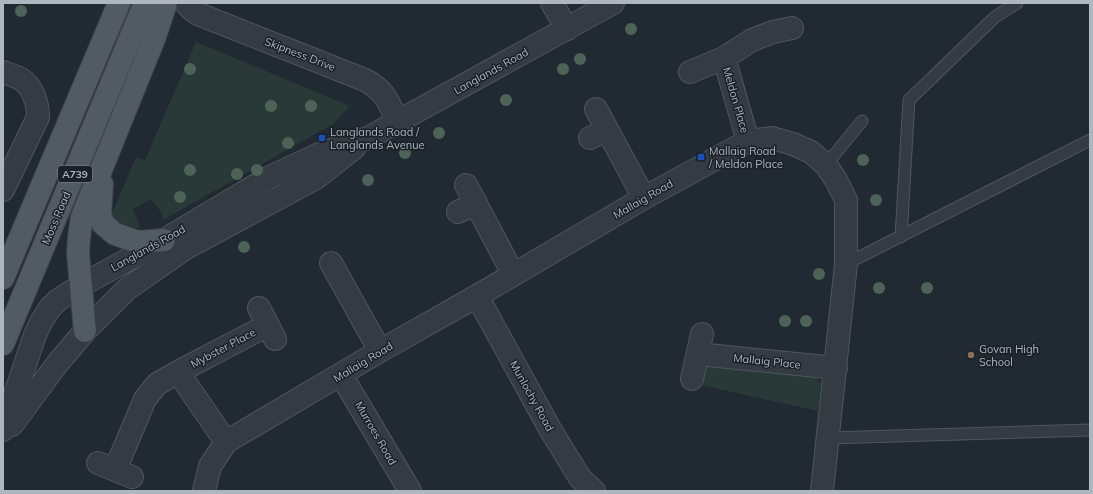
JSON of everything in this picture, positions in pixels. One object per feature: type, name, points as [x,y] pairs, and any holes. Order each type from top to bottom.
[{"type":"main road","points":[[3,239],[119,3]]},
{"type":"main road","name":"A739","points":[[3,278],[119,3]]},
{"type":"main road","name":"Moss Road","points":[[3,344],[145,3]]},
{"type":"main road","points":[[85,331],[78,253],[82,217],[154,39],[166,3]]},
{"type":"main road","points":[[102,167],[100,213],[103,224],[115,234],[138,242],[164,240]]},
{"type":"street","name":"Skipness Drive","points":[[186,3],[198,14],[366,80],[377,86],[384,94],[398,122]]},
{"type":"street","points":[[552,3],[567,29]]},
{"type":"street","name":"Langlands Road","points":[[3,437],[57,364],[85,331],[127,289],[179,253],[316,178],[368,138],[613,3]]},
{"type":"street","name":"Meldon Place","points":[[690,72],[724,58],[752,40],[773,32],[792,28]]},
{"type":"street","name":"Meldon Place","points":[[724,58],[748,141]]},
{"type":"street","points":[[3,72],[20,79],[32,90],[38,107],[38,117],[3,190]]},
{"type":"street","points":[[596,109],[598,134],[644,198]]},
{"type":"street","name":"Langlands Road","points":[[3,430],[35,335],[50,308],[58,300],[80,286],[164,240],[270,177],[317,155],[368,138]]},
{"type":"street","name":"Mallaig Road","points":[[204,491],[210,466],[226,442],[644,198],[748,141],[772,138],[793,144],[811,152],[826,164],[846,200],[846,264],[822,491]]},
{"type":"street","points":[[466,200],[513,274]]},
{"type":"street","points":[[332,277],[380,351]]},
{"type":"street","name":"Munlochy Road","points":[[477,296],[550,429],[580,478],[594,491]]},
{"type":"street","name":"Mybster Place","points":[[115,470],[146,399],[157,384],[267,324]]},
{"type":"street","name":"Mallaig Place","points":[[692,379],[700,344],[836,368]]},
{"type":"street","name":"Mybster Place","points":[[178,372],[226,442]]},
{"type":"street","name":"Murroes Road","points":[[342,375],[410,491]]},
{"type":"lane","points":[[901,236],[909,100],[995,17],[1017,3]]},
{"type":"lane","points":[[826,164],[862,121]]},
{"type":"lane","points":[[846,264],[1090,140]]},
{"type":"lane","points":[[828,438],[1090,430]]},
{"type":"shaded area","points":[[196,42],[350,106],[333,124],[163,220],[161,212],[151,199],[133,209],[141,229],[122,224],[111,216],[136,157],[145,160]]},
{"type":"shaded area","points":[[709,365],[804,374],[816,378],[821,383],[818,411],[700,385],[706,367]]},
{"type":"place","name":"Langlands Road / Langlands Avenue","points":[[322,138]]},
{"type":"place","name":"Mallaig Road / Meldon Place","points":[[701,157]]},
{"type":"place","name":"Govan High School","points":[[971,355]]}]
